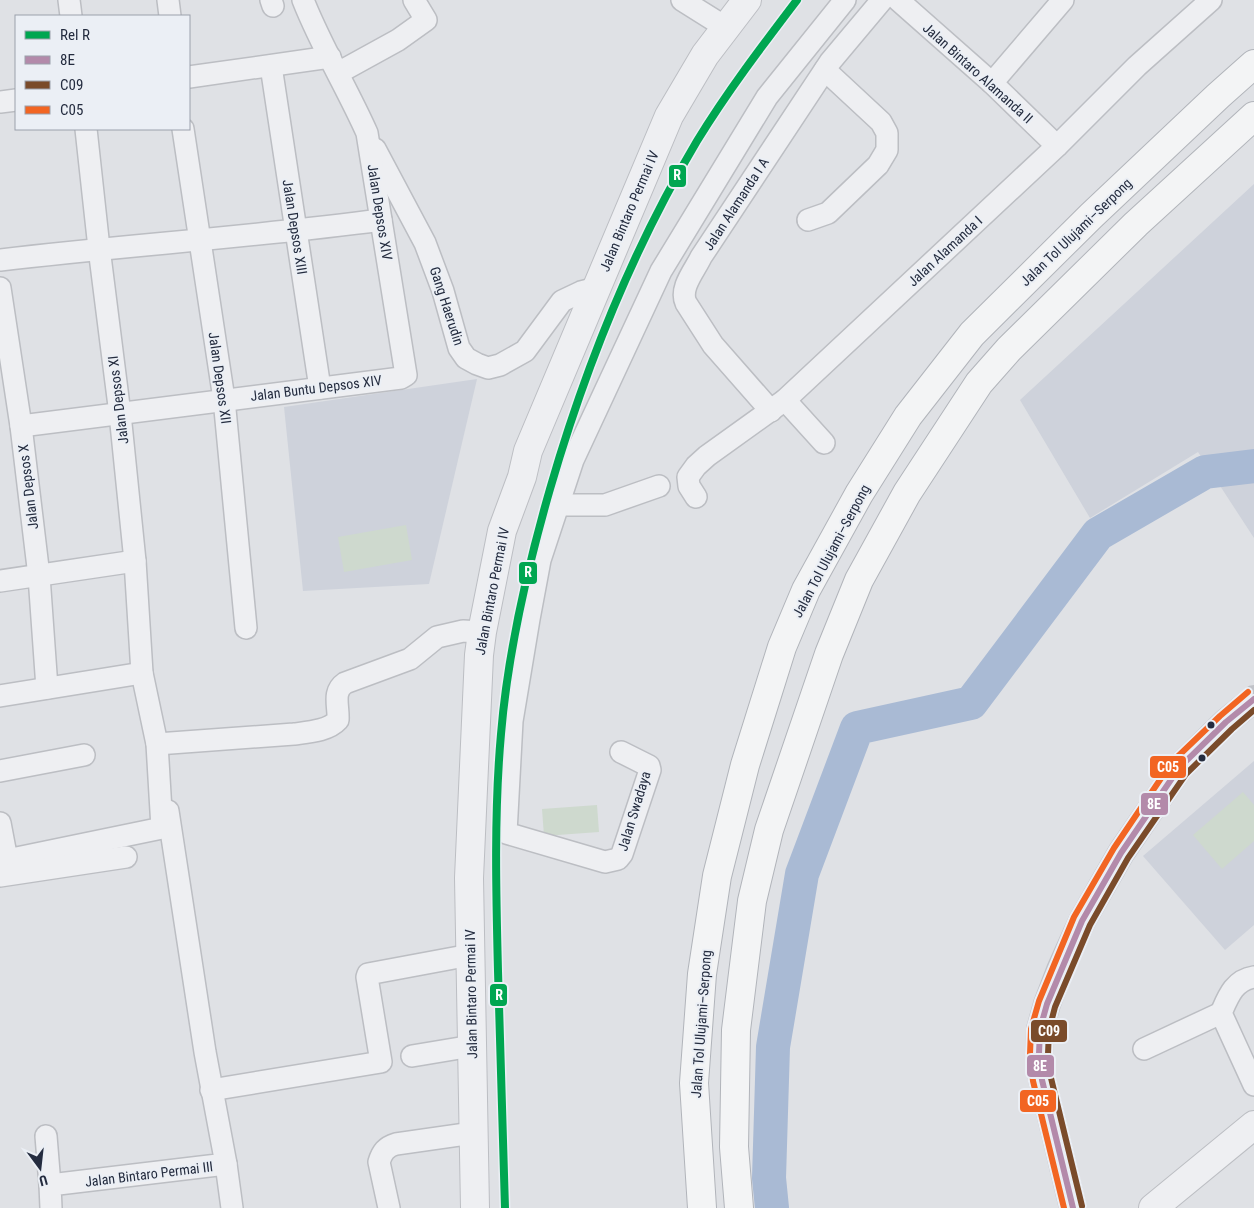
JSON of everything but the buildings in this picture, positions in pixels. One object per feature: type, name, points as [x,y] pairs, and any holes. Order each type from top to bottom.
[{"type":"highway","name":"Jalan Tol Ulujami–Serpong","points":[[702,1208],[694,1083],[702,974],[717,876],[744,766],[782,647],[806,590],[859,494],[908,416],[972,334],[1091,216],[1254,64]]},
{"type":"highway","points":[[739,1208],[734,1146],[736,1030],[752,901],[769,830],[829,654],[859,580],[907,493],[979,383],[1009,349],[1136,224],[1254,116]]},
{"type":"main road","points":[[1073,1208],[1042,1080],[1039,1054],[1040,1029],[1047,1004],[1082,921],[1121,852],[1179,768],[1226,722],[1254,699]]},
{"type":"street","points":[[69,0],[71,15]]},
{"type":"street","points":[[168,0],[170,15]]},
{"type":"street","name":"Jalan Depsos XIV","points":[[304,0],[314,25],[367,133],[406,374]]},
{"type":"street","points":[[190,77],[271,66],[334,65],[398,40],[426,20],[414,0]]},
{"type":"street","points":[[682,0],[725,27]]},
{"type":"street","name":"Jalan Bintaro Permai IV","points":[[475,1208],[469,878],[479,655],[502,531],[522,477],[528,451],[669,116],[705,55],[747,0]]},
{"type":"street","points":[[659,486],[605,506],[558,505],[573,460],[661,271],[767,97],[845,0]]},
{"type":"street","name":"Jalan Alamanda I A","points":[[824,443],[778,405],[713,345],[686,303],[684,290],[701,257],[825,70],[882,0]]},
{"type":"street","name":"Jalan Bintaro Alamanda II","points":[[898,0],[992,83],[1057,146]]},
{"type":"street","points":[[992,83],[1063,0]]},
{"type":"street","name":"Jalan Alamanda I","points":[[696,497],[689,486],[688,477],[696,466],[778,405],[1057,146],[1137,66],[1211,0]]},
{"type":"street","name":"Jalan Depsos XIII","points":[[271,66],[320,388]]},
{"type":"street","points":[[808,220],[828,213],[878,165],[887,150],[887,133],[881,122],[825,70]]},
{"type":"street","points":[[0,102],[15,100]]},
{"type":"street","name":"Jalan Depsos XI","points":[[86,130],[120,414],[135,561],[142,673],[157,744],[159,765]]},
{"type":"street","name":"Jalan Depsos XII","points":[[183,130],[198,239],[224,399],[246,628]]},
{"type":"street","name":"Gang Haerudin","points":[[367,133],[425,243],[443,291],[460,348],[466,358],[488,368],[500,365],[525,351],[562,301],[581,292],[597,288]]},
{"type":"street","points":[[0,260],[99,248],[296,231],[381,220]]},
{"type":"street","name":"Jalan Depsos X","points":[[0,288],[21,426],[39,576],[47,688]]},
{"type":"street","name":"Jalan Buntu Depsos XIV","points":[[21,426],[401,378],[406,374]]},
{"type":"street","name":"Jalan Swadaya","points":[[558,505],[540,560],[516,689],[512,721],[506,834],[605,862],[618,859],[622,854],[650,770],[649,766],[621,752]]},
{"type":"street","points":[[0,581],[135,561]]},
{"type":"street","points":[[157,744],[293,726],[314,731],[336,723],[339,716],[337,693],[339,687],[345,683],[410,659],[437,637],[463,631],[482,632]]},
{"type":"street","points":[[0,696],[142,673]]},
{"type":"street","points":[[0,771],[84,755]]},
{"type":"street","points":[[0,823],[7,860],[162,828],[159,765]]},
{"type":"street","name":"Jalan Bintaro Permai III","points":[[50,1185],[226,1164],[211,1090],[174,848],[159,765]]},
{"type":"street","points":[[0,876],[126,857]]},
{"type":"street","points":[[211,1090],[381,1062],[368,974],[470,955]]},
{"type":"street","points":[[1144,1049],[1221,1013],[1231,991],[1237,984],[1254,977]]},
{"type":"street","points":[[1221,1013],[1254,1085]]},
{"type":"street","points":[[412,1056],[472,1046]]},
{"type":"street","points":[[1153,1208],[1254,1125]]},
{"type":"street","points":[[389,1208],[379,1162],[381,1155],[389,1146],[473,1133]]},
{"type":"street","points":[[46,1136],[51,1208]]},
{"type":"street","points":[[226,1164],[232,1208]]},
{"type":"shaded area","points":[[1254,184],[1254,538],[1198,452],[1090,518],[1020,400]]},
{"type":"shaded area","points":[[477,379],[429,584],[303,591],[284,407]]},
{"type":"shaded area","points":[[406,525],[412,560],[344,572],[338,537]]},
{"type":"shaded area","points":[[1254,761],[1254,925],[1225,950],[1143,856]]},
{"type":"shaded area","points":[[1243,792],[1254,805],[1254,841],[1222,869],[1193,835]]},
{"type":"shaded area","points":[[597,805],[599,832],[544,836],[542,809]]},
{"type":"waterway","points":[[772,1208],[769,1178],[773,1047],[802,874],[857,728],[971,703],[1098,534],[1205,472],[1254,466]]},
{"type":"rail line","name":"R","points":[[505,1208],[497,912],[497,793],[508,672],[526,580],[550,489],[579,399],[612,310],[631,267],[673,182],[708,123],[797,0]]},
{"type":"transit line","name":"C05","points":[[1064,1208],[1033,1081],[1030,1054],[1031,1029],[1039,1001],[1074,917],[1114,848],[1172,762],[1248,692]]},
{"type":"transit line","name":"8E","points":[[1073,1208],[1042,1080],[1039,1054],[1040,1029],[1047,1004],[1082,921],[1121,853],[1179,768],[1226,722],[1254,699]]},
{"type":"transit line","name":"C09","points":[[1082,1206],[1051,1078],[1048,1054],[1049,1030],[1055,1007],[1090,925],[1128,858],[1186,774],[1254,710]]}]
